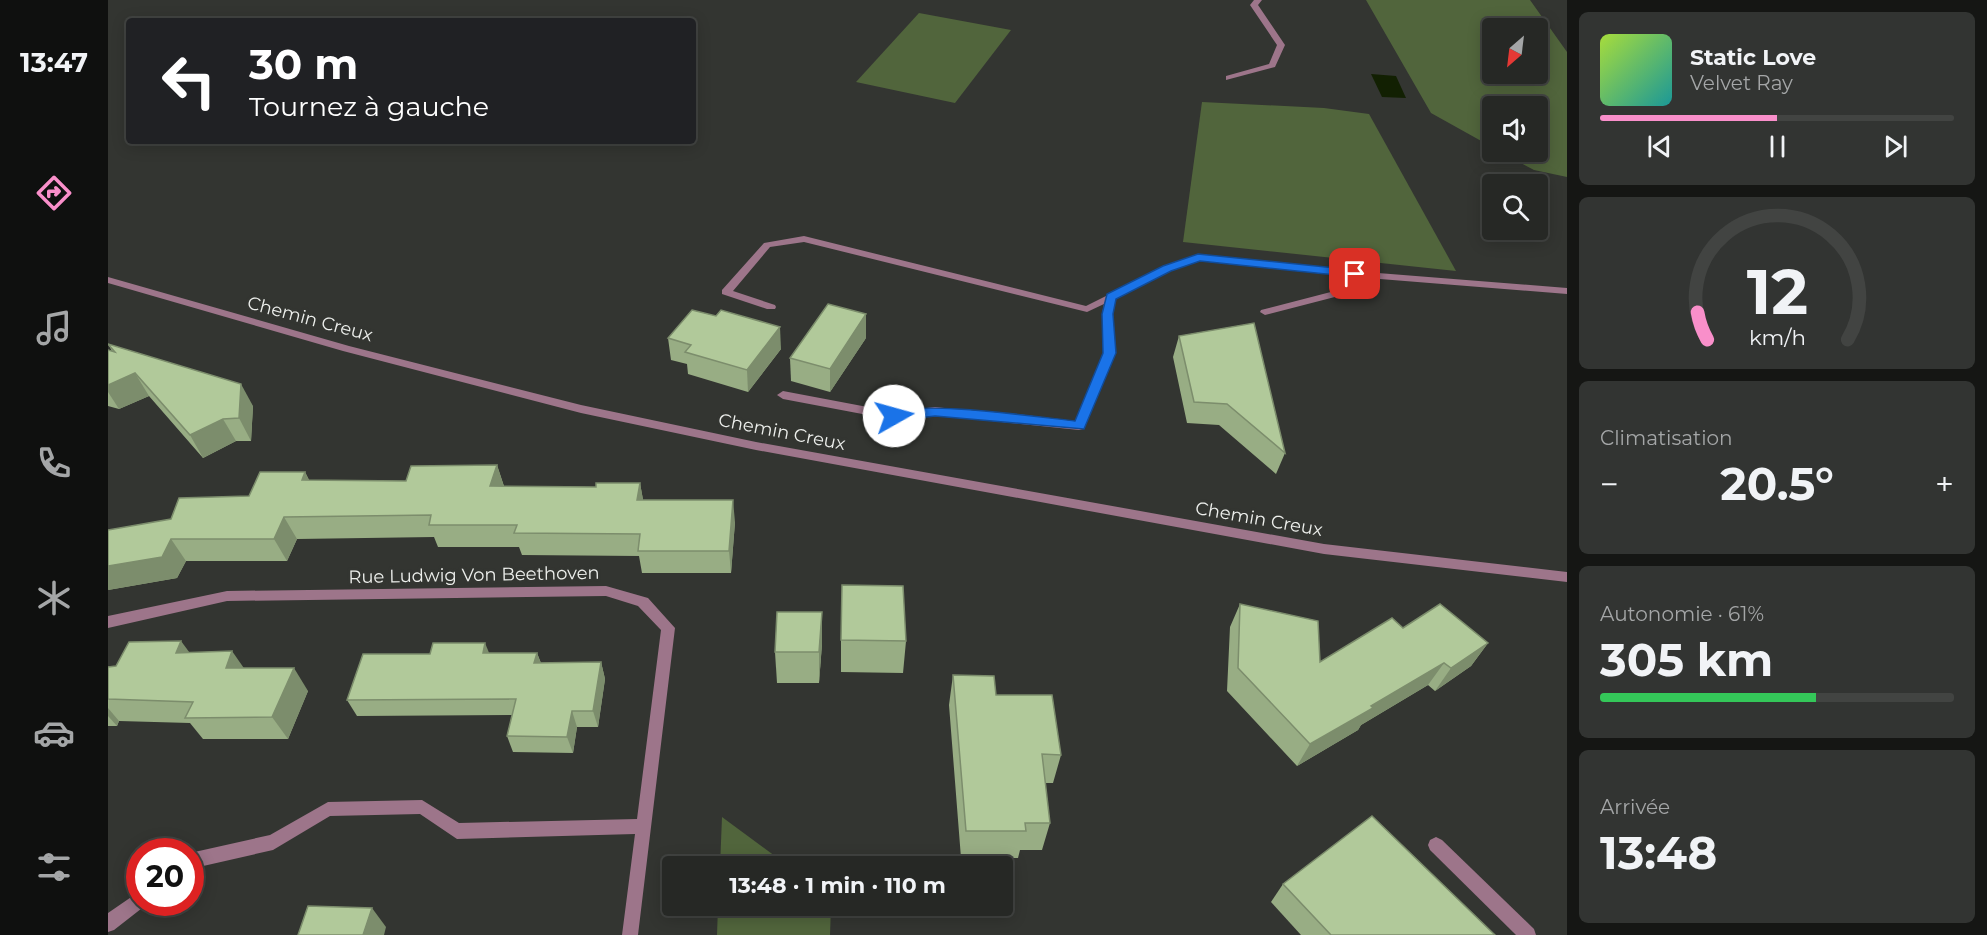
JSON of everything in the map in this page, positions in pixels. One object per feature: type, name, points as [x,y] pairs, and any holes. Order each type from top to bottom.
[{"type":"street","points":[[1229,78],[1272,65],[1281,45],[1254,4],[1258,0]]},
{"type":"street","points":[[771,307],[726,292],[767,245],[804,240],[1087,309],[1167,269],[1198,257],[1378,276],[1567,291]]},
{"type":"street","points":[[1265,312],[1354,289],[1378,276]]},
{"type":"street","name":"Chemin Creux","points":[[108,280],[347,349],[559,403],[756,446],[1324,549],[1567,577]]},
{"type":"street","points":[[783,395],[894,416],[935,411],[1079,426],[1110,353],[1107,314],[1111,297]]},
{"type":"street","name":"Rue Ludwig Von Beethoven","points":[[108,622],[227,596],[606,591],[643,602],[668,628],[643,826]]},
{"type":"street","points":[[204,858],[273,842],[328,809],[422,807],[457,831],[643,826],[630,935]]},
{"type":"street","points":[[1436,844],[1528,935]]},
{"type":"street","points":[[108,924],[126,909]]},
{"type":"shaded area","points":[[1366,0],[1530,0],[1543,18],[1482,18],[1482,84],[1548,84],[1548,25],[1567,52],[1567,177],[1534,170],[1519,162],[1548,162],[1548,96],[1482,96],[1482,141],[1431,113]]},
{"type":"shaded area","points":[[919,13],[1011,30],[955,103],[856,82]]},
{"type":"shaded area","points":[[1371,74],[1396,76],[1406,98],[1382,97]]},
{"type":"shaded area","points":[[1202,102],[1324,108],[1369,114],[1456,271],[1183,242]]},
{"type":"shaded area","points":[[722,817],[775,856],[720,856]]},
{"type":"shaded area","points":[[718,916],[831,916],[830,935],[717,935]]},
{"type":"building","points":[[828,304],[866,314],[830,369],[790,358]]},
{"type":"building","points":[[692,310],[716,316],[721,310],[780,327],[747,370],[685,352],[691,345],[668,338]]},
{"type":"building","points":[[1254,323],[1285,453],[1227,404],[1194,402],[1179,336]]},
{"type":"building","points":[[108,344],[241,384],[239,418],[223,419],[190,435],[135,373],[108,385],[108,350],[115,352]]},
{"type":"building","points":[[497,465],[490,486],[596,487],[596,483],[640,483],[637,500],[733,500],[729,551],[638,551],[640,534],[514,533],[517,525],[429,525],[431,515],[284,517],[274,539],[171,539],[162,557],[108,566],[108,530],[171,519],[179,498],[249,496],[260,472],[305,472],[302,480],[406,481],[411,466]]},
{"type":"building","points":[[842,585],[903,586],[906,641],[841,640]]},
{"type":"building","points":[[1240,604],[1318,621],[1320,662],[1392,618],[1403,628],[1440,604],[1488,643],[1451,668],[1444,663],[1310,744],[1238,668]]},
{"type":"building","points":[[777,612],[822,612],[819,652],[775,652]]},
{"type":"building","points":[[181,641],[176,653],[232,651],[226,668],[294,668],[272,717],[185,718],[193,702],[108,699],[108,667],[116,666],[129,642]]},
{"type":"building","points":[[433,643],[485,643],[483,653],[537,653],[534,663],[601,662],[593,711],[572,711],[567,737],[507,736],[516,699],[347,700],[363,654],[430,654]]},
{"type":"building","points":[[953,675],[994,676],[996,695],[1052,695],[1061,755],[1042,754],[1050,823],[1025,823],[1026,831],[966,831]]},
{"type":"building","points":[[1372,816],[1495,935],[1331,935],[1283,884]]},
{"type":"building","points":[[308,906],[372,908],[363,935],[298,935]]},
{"type":"route","points":[[894,416],[935,411],[1079,426],[1110,353],[1107,314],[1111,297],[1167,269],[1198,257],[1355,274]]}]
